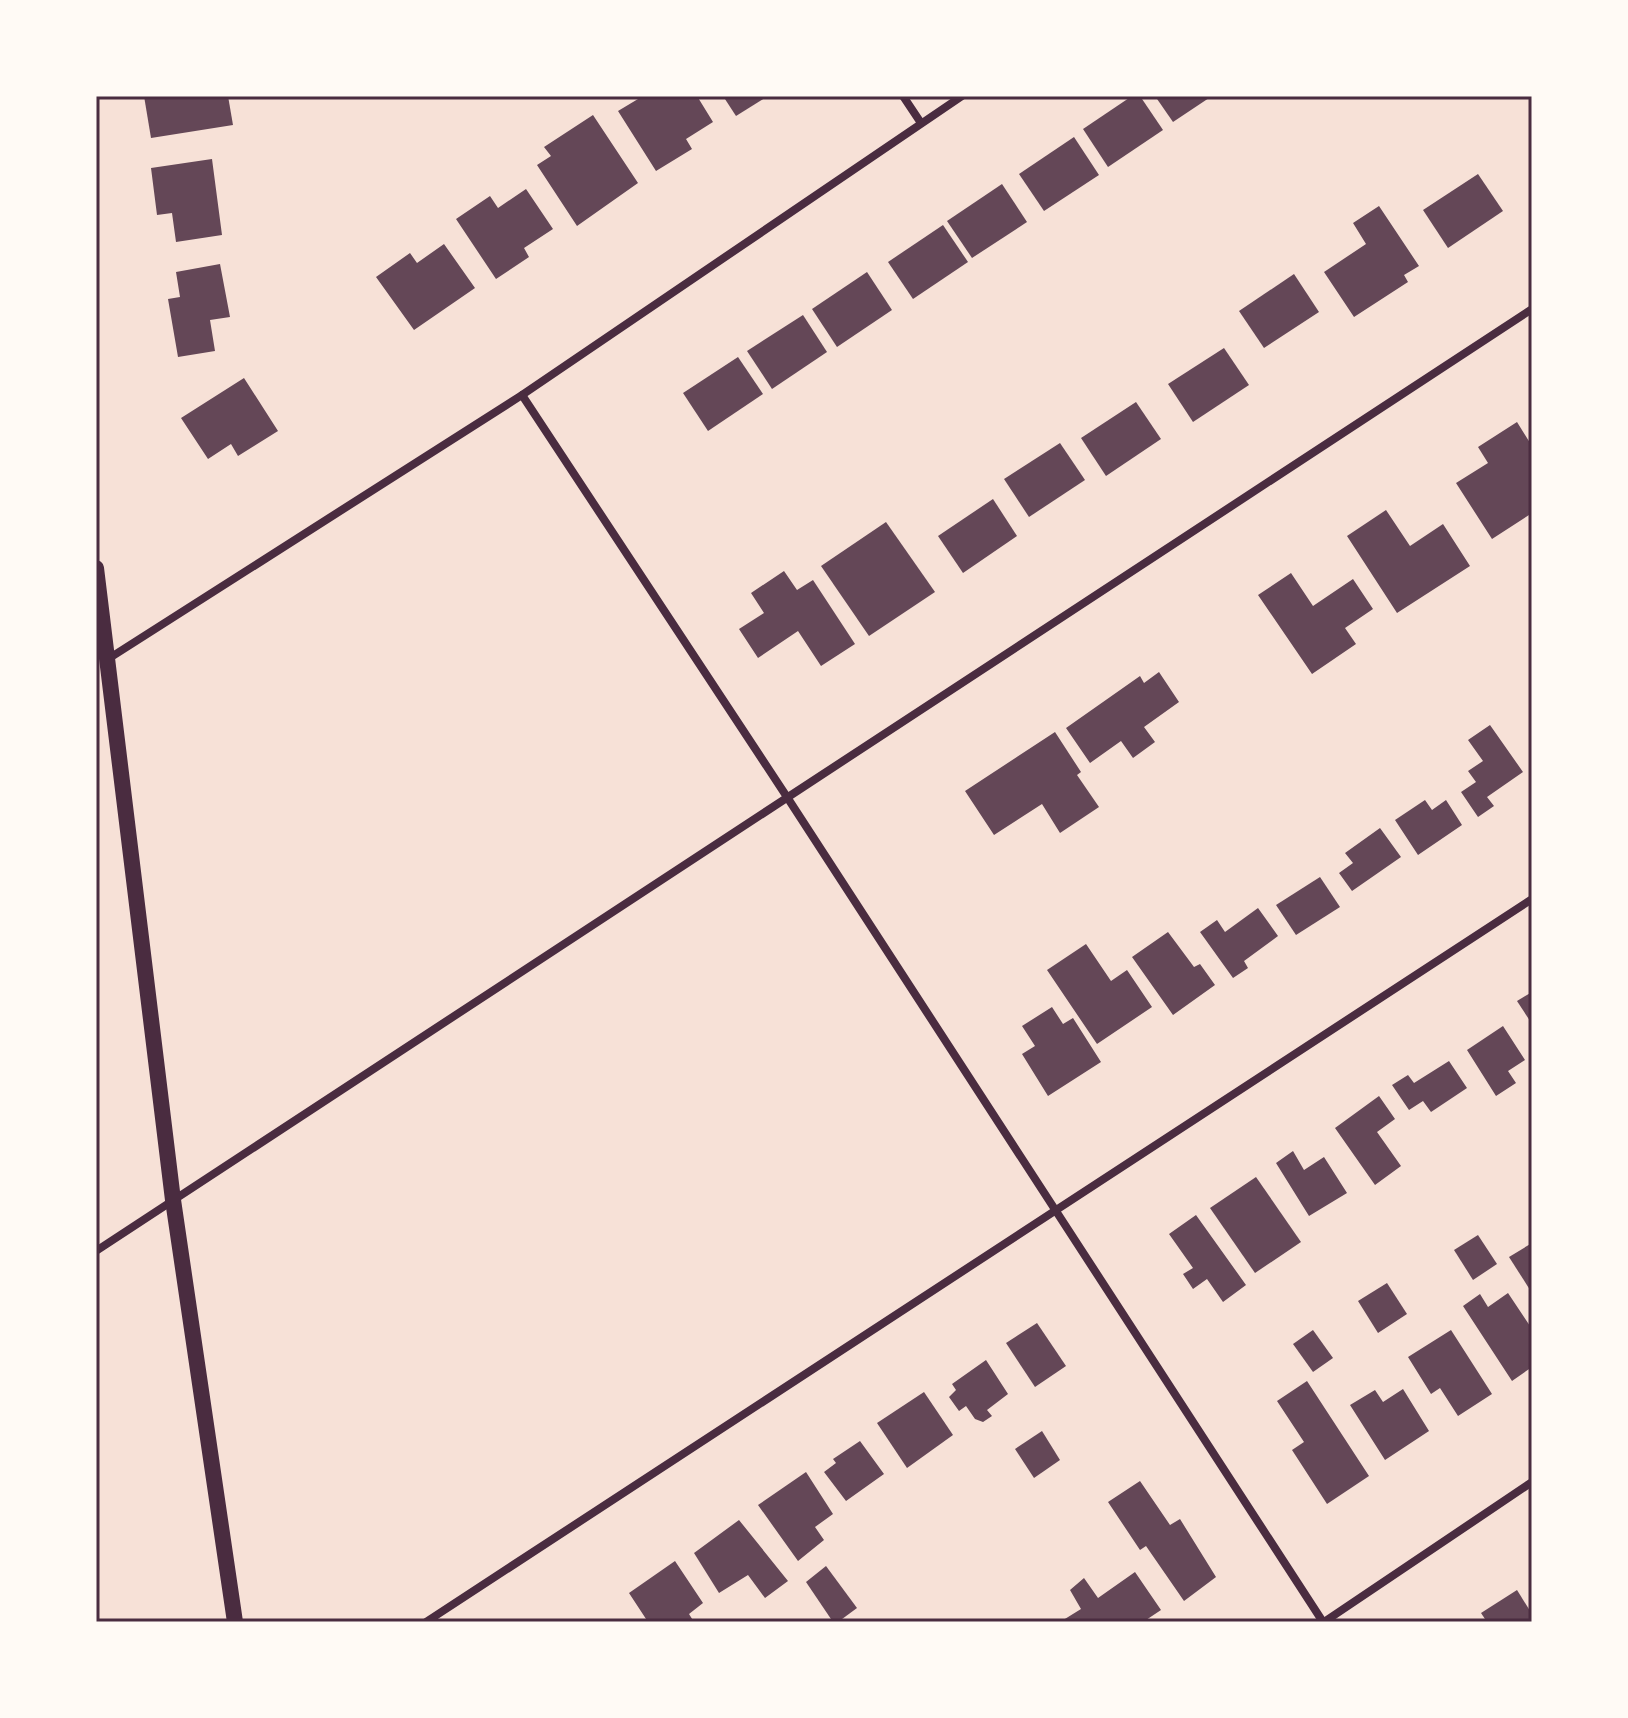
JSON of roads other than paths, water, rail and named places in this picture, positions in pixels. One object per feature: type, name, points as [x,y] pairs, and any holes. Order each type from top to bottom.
[{"type":"main road","points":[[96,568],[173,1200],[235,1622]]},
{"type":"street","points":[[903,96],[921,123]]},
{"type":"street","points":[[108,659],[522,395],[962,96]]},
{"type":"street","points":[[96,1251],[1532,309]]},
{"type":"street","points":[[522,395],[1323,1622],[1532,1482]]},
{"type":"street","points":[[426,1622],[1532,899]]}]
